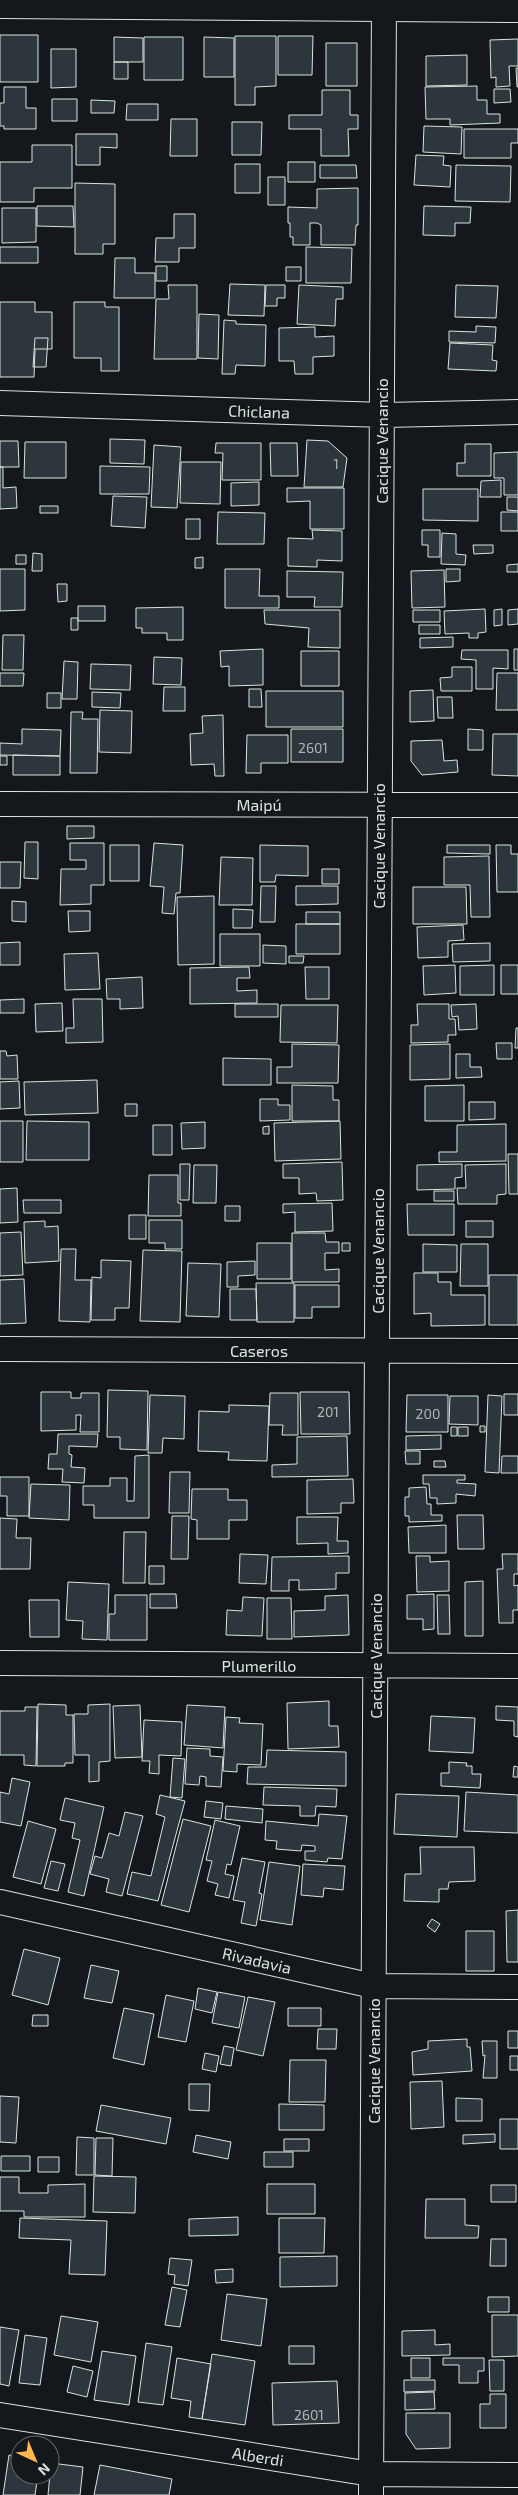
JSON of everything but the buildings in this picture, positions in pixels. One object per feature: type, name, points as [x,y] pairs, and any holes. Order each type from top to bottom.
[{"type":"main road","points":[[0,4],[384,3],[518,8]]},
{"type":"street","name":"Cacique Venancio","points":[[371,2485],[378,803],[384,3]]},
{"type":"street","name":"Chiclana","points":[[0,403],[381,415],[518,412]]},
{"type":"street","name":"Maipú","points":[[0,804],[378,803],[518,805]]},
{"type":"street","name":"Caseros","points":[[0,1349],[518,1351]]},
{"type":"street","name":"Plumerillo","points":[[0,1663],[518,1666]]},
{"type":"street","name":"Rivadavia","points":[[0,1902],[373,1986],[518,1987]]},
{"type":"street","name":"Alberdi","points":[[0,2415],[371,2485],[518,2475]]}]
